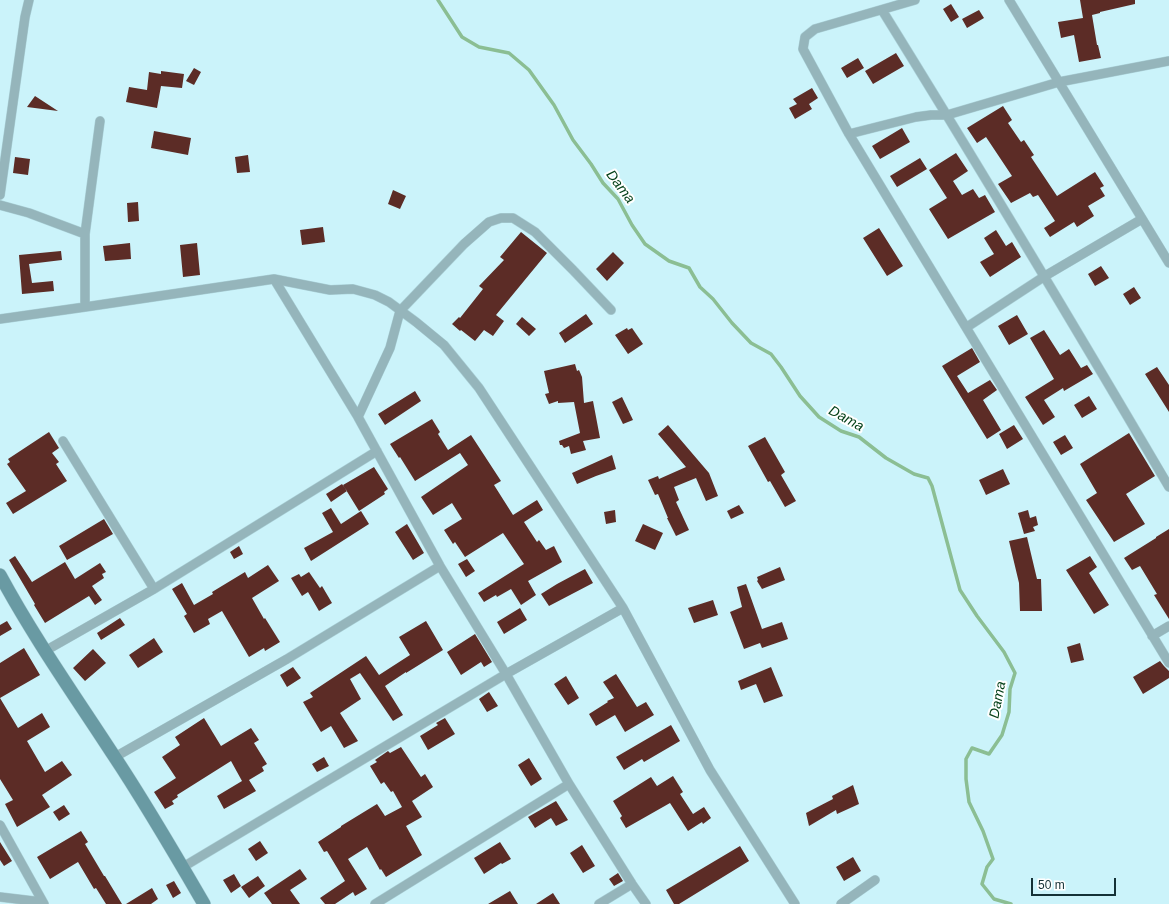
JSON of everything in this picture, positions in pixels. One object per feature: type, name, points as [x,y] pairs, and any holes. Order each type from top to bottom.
[{"type":"street","points":[[0,195],[25,17],[29,0]]},
{"type":"street","points":[[915,0],[815,29],[805,37],[803,49],[849,134],[1169,663]]},
{"type":"street","points":[[1009,0],[1169,263]]},
{"type":"street","points":[[882,10],[1045,276],[1169,487]]},
{"type":"street","points":[[849,134],[916,116],[947,115],[1060,82],[1169,61]]},
{"type":"street","points":[[85,307],[85,234],[100,121]]},
{"type":"street","points":[[0,205],[29,213],[85,234]]},
{"type":"street","points":[[358,417],[390,348],[400,311],[464,244],[489,222],[501,218],[513,218],[535,232],[611,310]]},
{"type":"street","points":[[967,327],[1045,276],[1142,219]]},
{"type":"street","points":[[274,279],[358,417],[440,566],[506,674],[569,784],[646,904]]},
{"type":"street","points":[[0,319],[274,279],[330,290],[353,289],[375,295],[389,302],[444,345],[479,388],[623,608],[710,770],[795,904]]},
{"type":"street","points":[[63,441],[154,589]]},
{"type":"street","points":[[45,651],[154,589],[377,451]]},
{"type":"street","points":[[115,757],[287,659],[440,566]]},
{"type":"street","points":[[1,579],[45,651],[115,757],[204,904]]},
{"type":"street","points":[[183,867],[506,674],[623,608]]},
{"type":"street","points":[[1152,636],[1169,626]]},
{"type":"street","points":[[375,904],[569,784]]},
{"type":"street","points":[[0,825],[43,903]]},
{"type":"street","points":[[841,904],[874,880]]},
{"type":"street","points":[[599,904],[632,884]]},
{"type":"street","points":[[0,897],[43,903]]},
{"type":"building","points":[[1080,0],[1135,0],[1135,4],[1092,15],[1097,45],[1101,58],[1079,62],[1074,35],[1061,38],[1058,22],[1083,18]]},
{"type":"building","points":[[951,4],[959,17],[951,22],[943,9]]},
{"type":"building","points":[[979,10],[984,18],[967,28],[962,19]]},
{"type":"building","points":[[896,53],[904,66],[873,84],[865,71]]},
{"type":"building","points":[[858,58],[864,68],[847,78],[841,68]]},
{"type":"building","points":[[194,68],[201,72],[194,85],[186,81]]},
{"type":"building","points":[[161,71],[184,74],[182,88],[161,86],[157,108],[126,102],[129,87],[147,90],[149,72],[161,74]]},
{"type":"building","points":[[812,88],[818,98],[809,104],[812,109],[795,119],[789,108],[797,104],[793,99]]},
{"type":"building","points":[[35,96],[58,111],[27,107]]},
{"type":"building","points":[[1003,106],[1012,120],[1008,123],[1021,142],[1024,140],[1034,155],[1031,157],[1057,196],[1095,172],[1104,186],[1100,188],[1105,196],[1088,206],[1094,216],[1077,227],[1074,222],[1050,237],[1044,228],[1055,221],[1038,195],[1033,197],[1030,193],[1011,203],[998,184],[1012,176],[986,137],[977,143],[967,128]]},
{"type":"building","points":[[902,128],[910,142],[880,159],[872,146]]},
{"type":"building","points":[[154,131],[191,138],[188,155],[151,148]]},
{"type":"building","points":[[956,153],[968,171],[953,181],[962,195],[973,189],[979,198],[985,195],[995,212],[948,239],[929,209],[947,198],[929,170]]},
{"type":"building","points":[[248,155],[250,172],[237,173],[235,157]]},
{"type":"building","points":[[15,157],[30,159],[28,175],[13,173]]},
{"type":"building","points":[[920,158],[927,169],[897,187],[890,176]]},
{"type":"building","points":[[393,190],[406,196],[400,209],[388,204]]},
{"type":"building","points":[[138,202],[139,221],[128,222],[127,203]]},
{"type":"building","points":[[323,227],[325,242],[302,245],[300,230]]},
{"type":"building","points":[[879,228],[903,266],[887,276],[863,238]]},
{"type":"building","points":[[996,230],[1006,246],[1012,242],[1021,257],[990,277],[980,262],[994,254],[984,238]]},
{"type":"building","points":[[521,232],[547,253],[496,315],[504,321],[493,336],[484,330],[475,341],[452,324],[459,317],[460,318],[483,289],[479,286],[504,260],[500,257]]},
{"type":"building","points":[[130,243],[131,259],[105,261],[103,246]]},
{"type":"building","points":[[197,243],[200,275],[183,277],[180,245]]},
{"type":"building","points":[[61,251],[62,260],[29,264],[32,283],[53,281],[54,291],[22,294],[19,255]]},
{"type":"building","points":[[613,252],[624,263],[607,281],[596,269]]},
{"type":"building","points":[[1101,266],[1109,278],[1095,286],[1088,274]]},
{"type":"building","points":[[1134,287],[1141,298],[1130,305],[1123,294]]},
{"type":"building","points":[[586,314],[593,324],[565,343],[559,333]]},
{"type":"building","points":[[1017,315],[1028,334],[1009,345],[998,326]]},
{"type":"building","points":[[522,317],[536,329],[529,336],[516,324]]},
{"type":"building","points":[[627,328],[628,330],[632,328],[643,344],[628,354],[615,335]]},
{"type":"building","points":[[1044,330],[1060,355],[1069,349],[1081,368],[1087,365],[1093,374],[1064,391],[1063,388],[1044,400],[1055,417],[1043,425],[1025,397],[1054,379],[1030,338]]},
{"type":"building","points":[[972,348],[980,362],[957,376],[968,393],[990,380],[997,390],[983,400],[1001,430],[987,439],[942,366]]},
{"type":"building","points":[[575,364],[577,371],[579,370],[582,377],[584,403],[593,401],[600,438],[583,441],[586,450],[571,454],[569,446],[564,448],[560,445],[559,441],[580,433],[574,402],[558,403],[558,401],[549,404],[545,394],[549,393],[544,371]]},
{"type":"building","points":[[1157,367],[1169,385],[1169,412],[1145,374]]},
{"type":"building","points":[[415,391],[421,401],[385,425],[378,414]]},
{"type":"building","points":[[1089,396],[1097,409],[1082,418],[1074,405]]},
{"type":"building","points":[[622,397],[633,420],[623,424],[612,402]]},
{"type":"building","points":[[432,419],[440,432],[438,434],[448,450],[471,435],[501,481],[494,485],[513,515],[537,500],[543,510],[524,522],[537,542],[539,540],[546,550],[554,546],[562,562],[528,581],[536,595],[521,605],[511,589],[484,602],[478,593],[524,564],[503,533],[465,557],[455,542],[453,544],[444,530],[462,519],[452,503],[433,515],[421,497],[468,465],[460,453],[415,481],[390,444]]},
{"type":"building","points":[[668,425],[709,473],[718,496],[706,501],[696,478],[674,487],[679,500],[676,502],[689,530],[676,536],[658,494],[655,495],[648,480],[658,476],[659,479],[686,467],[658,434]]},
{"type":"building","points":[[1014,425],[1023,439],[1007,449],[999,434]]},
{"type":"building","points":[[49,432],[59,448],[52,453],[59,462],[56,464],[67,481],[13,514],[6,503],[26,491],[7,464],[10,462],[8,459]]},
{"type":"building","points":[[1129,433],[1155,476],[1126,494],[1145,524],[1114,542],[1086,500],[1097,493],[1080,464]]},
{"type":"building","points":[[1065,435],[1073,448],[1061,455],[1053,442]]},
{"type":"building","points":[[765,437],[785,472],[781,475],[796,501],[785,507],[770,481],[768,482],[748,446]]},
{"type":"building","points":[[612,455],[616,469],[577,484],[572,473]]},
{"type":"building","points":[[374,467],[388,489],[384,492],[385,494],[359,511],[343,485]]},
{"type":"building","points":[[1003,469],[1010,484],[986,495],[979,480]]},
{"type":"building","points":[[342,484],[347,491],[331,502],[326,494]]},
{"type":"building","points":[[739,505],[744,513],[731,519],[727,511]]},
{"type":"building","points":[[331,508],[341,524],[361,511],[369,524],[311,561],[304,548],[333,532],[322,513]]},
{"type":"building","points":[[615,510],[616,522],[606,524],[604,512]]},
{"type":"building","points":[[1028,510],[1030,518],[1036,516],[1038,525],[1033,527],[1035,531],[1024,534],[1018,513]]},
{"type":"building","points":[[104,519],[113,534],[67,560],[59,546]]},
{"type":"building","points":[[407,524],[424,553],[413,560],[395,532]]},
{"type":"building","points":[[643,524],[663,533],[655,550],[635,541]]},
{"type":"building","points":[[1169,529],[1169,619],[1154,595],[1157,594],[1140,566],[1132,570],[1124,558]]},
{"type":"building","points":[[1027,537],[1037,579],[1041,579],[1042,611],[1020,611],[1019,583],[1009,541]]},
{"type":"building","points":[[239,546],[243,554],[234,559],[230,552]]},
{"type":"building","points":[[15,556],[32,582],[65,562],[75,579],[100,563],[106,572],[102,574],[104,578],[92,586],[102,600],[95,605],[89,596],[45,623],[9,560]]},
{"type":"building","points":[[1090,556],[1097,567],[1089,573],[1109,605],[1094,614],[1066,570]]},
{"type":"building","points":[[467,559],[475,571],[466,577],[458,564]]},
{"type":"building","points":[[268,565],[279,581],[252,598],[280,642],[265,651],[264,648],[249,657],[222,611],[208,619],[210,624],[194,633],[184,616],[187,614],[172,589],[182,583],[194,605],[245,572],[248,578]]},
{"type":"building","points":[[780,567],[785,580],[762,589],[757,581],[757,577]]},
{"type":"building","points":[[585,569],[593,583],[549,606],[541,594]]},
{"type":"building","points":[[309,572],[320,588],[322,586],[332,603],[319,611],[308,592],[302,596],[291,578],[299,574],[301,577]]},
{"type":"building","points":[[746,584],[762,629],[782,622],[788,639],[762,648],[760,643],[744,649],[730,612],[742,607],[737,587]]},
{"type":"building","points":[[713,600],[718,615],[694,623],[688,608]]},
{"type":"building","points":[[520,608],[527,620],[504,634],[497,622]]},
{"type":"building","points":[[120,618],[125,625],[101,640],[97,633]]},
{"type":"building","points":[[7,621],[12,629],[0,636],[0,625]]},
{"type":"building","points":[[426,621],[443,650],[385,686],[403,715],[393,721],[360,673],[350,679],[361,699],[340,713],[358,741],[344,748],[331,726],[321,732],[303,702],[313,697],[310,693],[366,656],[379,675],[410,655],[399,637]]},
{"type":"building","points":[[475,634],[492,662],[484,667],[481,662],[461,675],[447,652]]},
{"type":"building","points":[[154,638],[163,652],[138,668],[129,655]]},
{"type":"building","points":[[1080,643],[1084,660],[1071,663],[1067,647]]},
{"type":"building","points":[[24,648],[40,675],[0,698],[0,663]]},
{"type":"building","points":[[93,649],[106,663],[85,681],[73,668]]},
{"type":"building","points":[[1160,661],[1169,671],[1169,678],[1143,694],[1133,677]]},
{"type":"building","points":[[293,667],[301,678],[287,687],[280,675]]},
{"type":"building","points":[[771,667],[783,696],[764,703],[756,684],[741,690],[738,681]]},
{"type":"building","points":[[616,674],[637,707],[646,702],[654,715],[625,732],[615,715],[596,726],[589,714],[608,702],[607,701],[614,698],[603,682]]},
{"type":"building","points":[[566,676],[579,698],[568,705],[554,684]]},
{"type":"building","points":[[489,692],[498,706],[487,712],[479,699]]},
{"type":"building","points":[[0,698],[18,728],[42,713],[50,727],[27,741],[45,772],[62,761],[72,775],[42,795],[50,807],[17,827],[5,804],[13,800],[0,779]]},
{"type":"building","points":[[204,718],[221,746],[251,728],[259,740],[254,743],[267,764],[262,767],[264,771],[249,780],[256,791],[224,809],[217,796],[242,781],[231,761],[177,795],[178,797],[172,801],[174,804],[165,809],[154,792],[176,778],[162,757],[180,745],[175,737]]},
{"type":"building","points":[[445,718],[455,734],[428,750],[420,736],[438,725],[436,723]]},
{"type":"building","points":[[671,725],[680,741],[644,762],[642,759],[624,770],[616,757]]},
{"type":"building","points":[[401,747],[421,777],[425,774],[433,787],[412,801],[422,817],[406,826],[422,855],[386,877],[381,869],[380,870],[367,847],[348,859],[367,889],[355,896],[353,892],[335,904],[325,904],[320,898],[345,881],[327,851],[324,852],[318,842],[377,804],[385,816],[402,807],[393,791],[391,792],[384,782],[381,784],[370,766],[377,762],[375,760],[388,751],[390,753]]},
{"type":"building","points":[[324,757],[329,766],[317,772],[312,764]]},
{"type":"building","points":[[529,758],[542,779],[531,786],[518,765]]},
{"type":"building","points":[[673,776],[683,792],[680,794],[693,814],[704,807],[711,818],[703,824],[702,822],[688,831],[670,803],[626,828],[620,818],[622,816],[613,801],[651,777],[657,786]]},
{"type":"building","points":[[853,785],[859,804],[837,814],[836,810],[809,826],[806,813],[833,799],[832,796]]},
{"type":"building","points":[[556,801],[568,820],[556,826],[551,818],[535,828],[528,817]]},
{"type":"building","points":[[64,805],[70,814],[59,821],[53,812]]},
{"type":"building","points":[[81,831],[88,842],[85,844],[122,904],[106,904],[96,888],[94,889],[78,862],[50,879],[37,857]]},
{"type":"building","points":[[260,841],[268,853],[256,861],[248,849]]},
{"type":"building","points":[[0,842],[12,861],[4,866],[0,860]]},
{"type":"building","points":[[500,842],[511,859],[502,864],[501,863],[484,874],[474,858]]},
{"type":"building","points":[[582,845],[595,866],[583,873],[570,853]]},
{"type":"building","points":[[740,846],[749,861],[679,904],[674,904],[666,890]]},
{"type":"building","points":[[853,857],[861,871],[844,881],[836,867]]},
{"type":"building","points":[[300,869],[307,879],[290,890],[300,904],[272,904],[264,893]]},
{"type":"building","points":[[618,873],[623,881],[614,886],[609,879]]},
{"type":"building","points":[[234,874],[241,886],[231,893],[223,880]]},
{"type":"building","points":[[258,876],[265,886],[249,898],[241,887]]},
{"type":"building","points":[[174,881],[181,893],[173,898],[166,885]]},
{"type":"building","points":[[152,888],[158,899],[151,904],[126,904]]},
{"type":"building","points":[[510,891],[518,904],[488,904]]},
{"type":"building","points":[[553,893],[560,904],[536,904]]},
{"type":"waterway","name":"Dama","points":[[438,0],[462,37],[479,47],[509,53],[529,70],[554,105],[573,140],[603,183],[618,199],[632,225],[645,244],[669,261],[689,268],[700,287],[713,299],[732,323],[751,343],[771,354],[800,396],[819,417],[841,431],[859,437],[886,458],[914,474],[928,478],[932,486],[960,590],[1004,652],[1015,673],[1010,689],[1009,712],[1002,735],[989,754],[972,748],[966,759],[966,779],[969,802],[983,831],[993,859],[987,867],[982,884],[994,899],[1011,904]]}]
